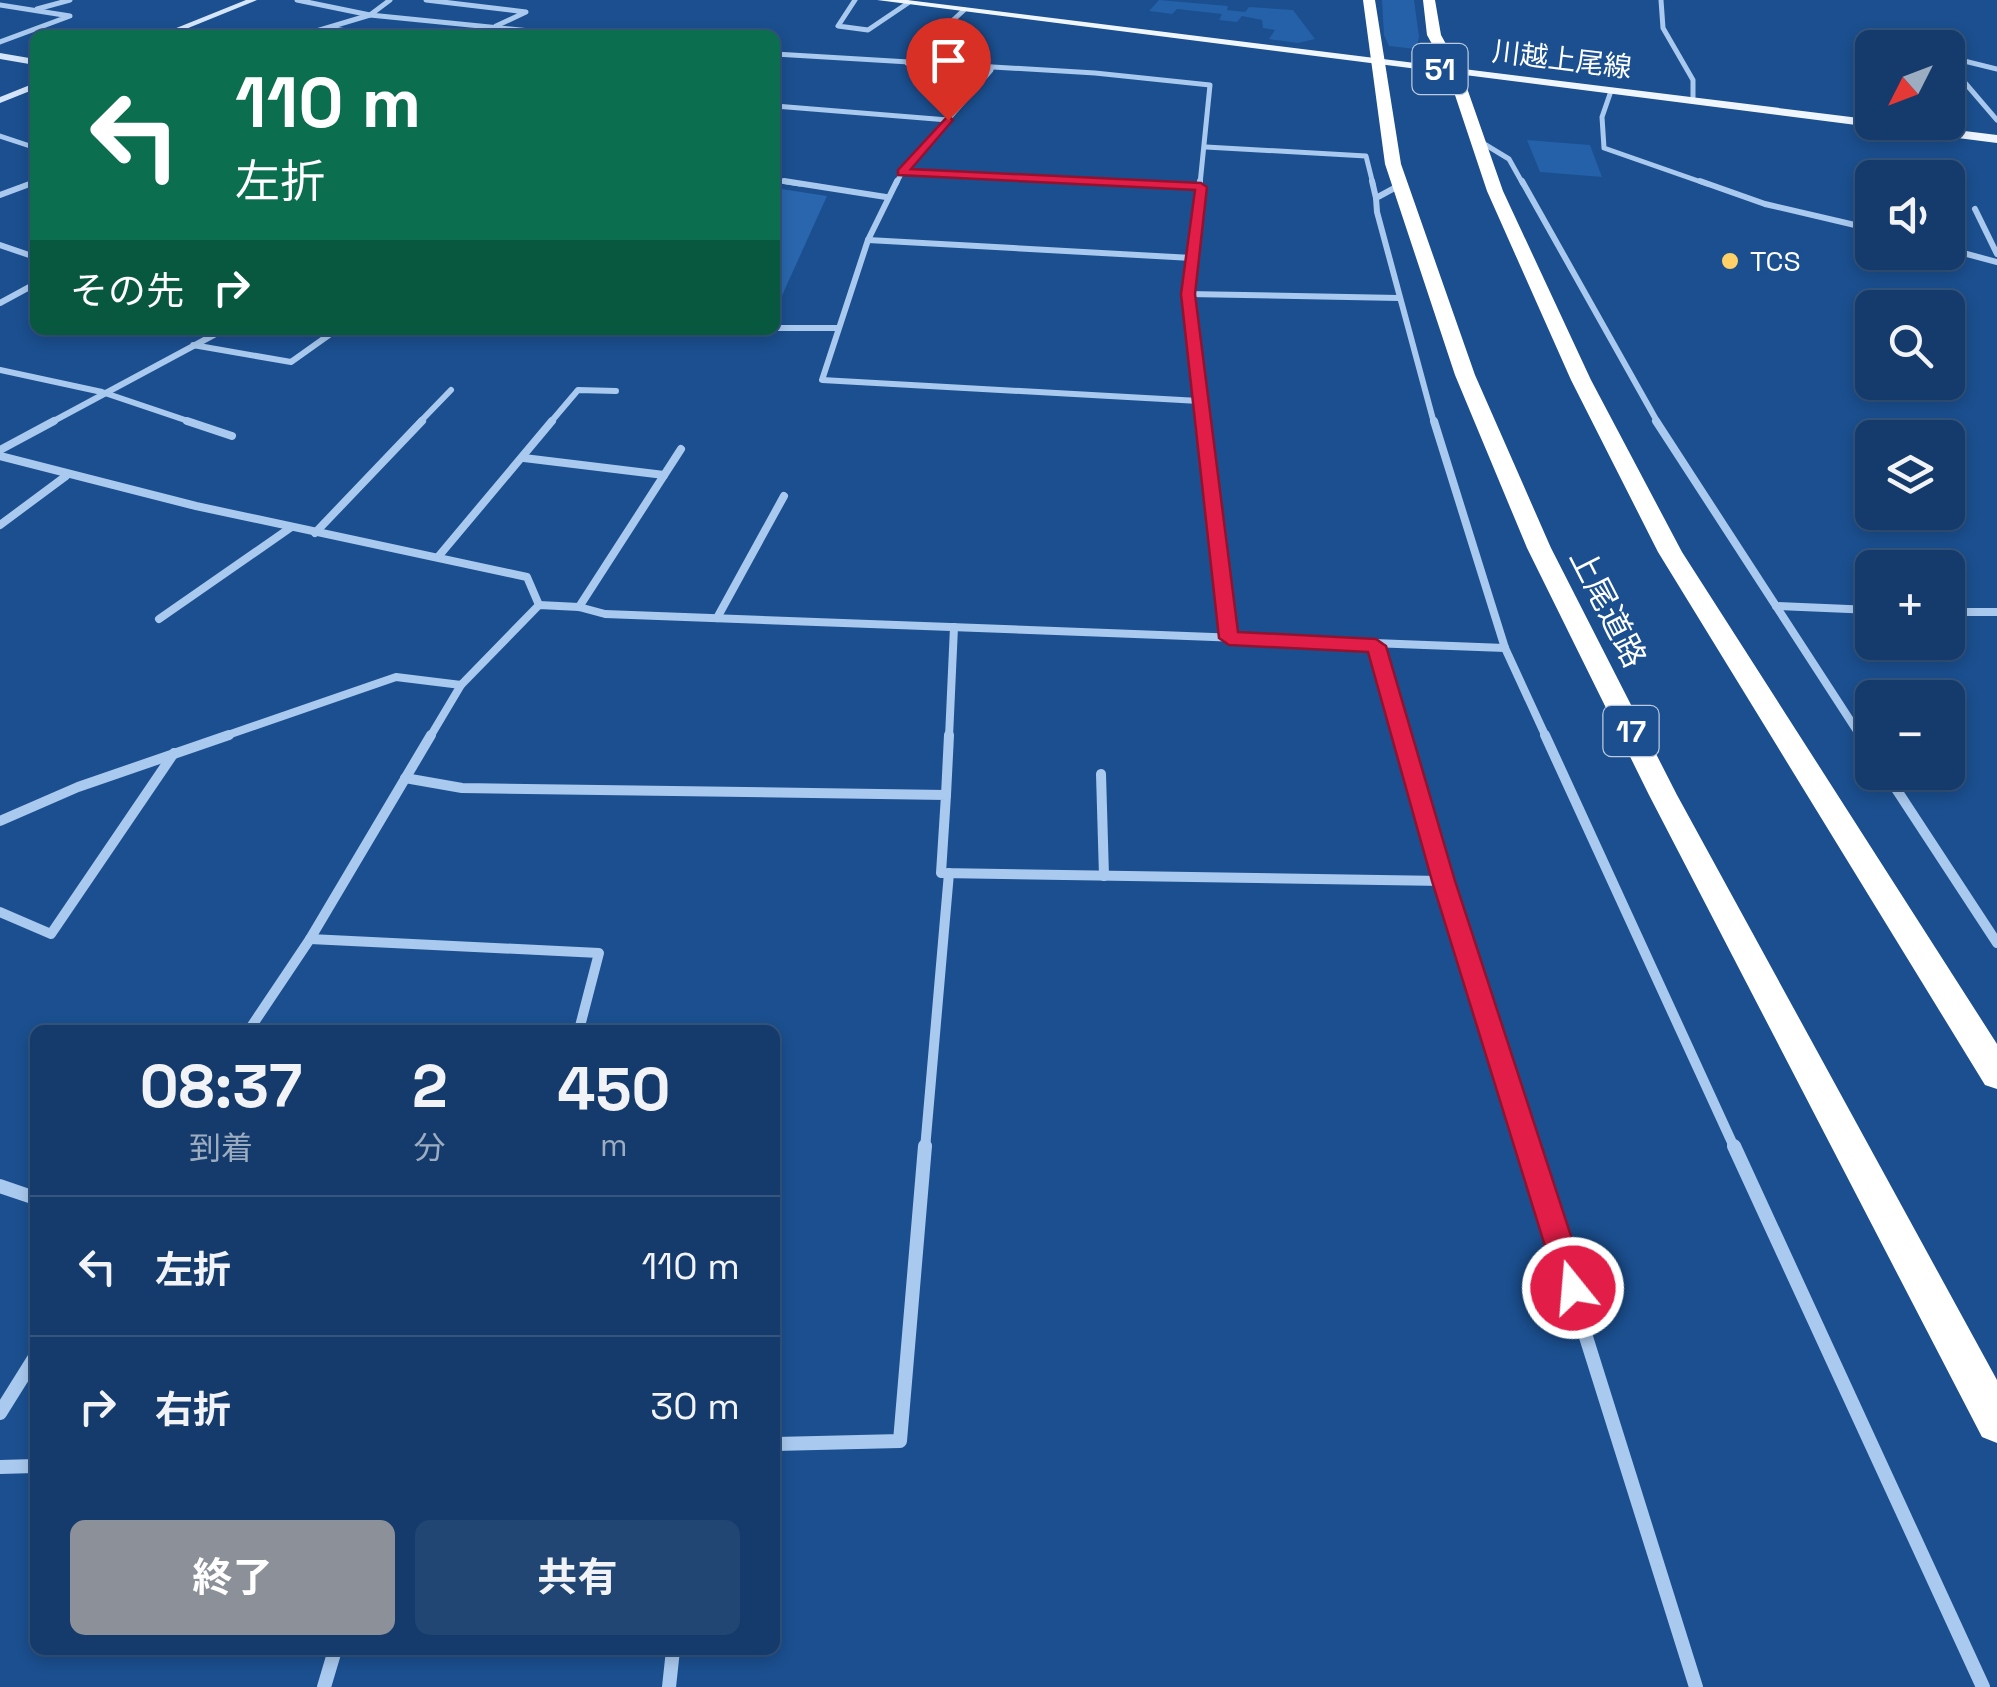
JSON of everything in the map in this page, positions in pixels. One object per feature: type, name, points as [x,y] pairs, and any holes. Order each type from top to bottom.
[{"type":"highway","name":"上尾道路","points":[[1369,0],[1393,164],[1388,191],[1539,548],[1662,795],[1997,1422]]},
{"type":"highway","points":[[1429,0],[1434,35],[1454,71],[1495,192],[1526,263],[1670,552],[1997,1074]]},
{"type":"main road","name":"川越上尾線","points":[[882,0],[1997,140]]},
{"type":"street","points":[[31,10],[70,0]]},
{"type":"street","points":[[175,30],[253,0]]},
{"type":"street","points":[[297,0],[370,15],[530,30]]},
{"type":"street","points":[[322,30],[370,15],[390,0]]},
{"type":"street","points":[[426,0],[526,12],[495,27]]},
{"type":"street","points":[[855,0],[838,26],[868,30],[908,3]]},
{"type":"street","points":[[1360,0],[1369,0]]},
{"type":"street","points":[[1661,0],[1663,28],[1693,80],[1693,101]]},
{"type":"street","points":[[0,5],[70,16],[32,30]]},
{"type":"street","points":[[907,63],[964,10]]},
{"type":"street","points":[[330,28],[342,30]]},
{"type":"street","points":[[0,42],[30,31]]},
{"type":"street","points":[[780,54],[991,70],[1096,73],[1210,85],[1188,294],[1229,638]]},
{"type":"street","points":[[0,56],[30,61]]},
{"type":"street","points":[[1965,63],[1997,69]]},
{"type":"street","points":[[991,70],[902,172],[886,197],[822,380],[1199,401]]},
{"type":"street","points":[[1965,81],[1997,120]]},
{"type":"street","points":[[0,100],[30,88]]},
{"type":"street","points":[[1611,91],[1602,116],[1604,148],[1765,204],[1855,225]]},
{"type":"street","points":[[780,106],[948,120]]},
{"type":"street","points":[[0,136],[30,146]]},
{"type":"street","points":[[1481,142],[1510,159],[1665,436],[1855,728]]},
{"type":"street","points":[[1206,148],[1366,156],[1388,191],[1399,298],[1505,648],[1983,1687]]},
{"type":"street","points":[[902,172],[1201,187]]},
{"type":"street","points":[[780,181],[886,197]]},
{"type":"street","points":[[0,195],[30,184]]},
{"type":"street","points":[[1974,209],[1997,254]]},
{"type":"street","points":[[868,240],[1192,258]]},
{"type":"street","points":[[0,245],[30,255]]},
{"type":"street","points":[[1965,254],[1997,262]]},
{"type":"street","points":[[0,303],[30,287]]},
{"type":"street","points":[[1188,294],[1399,298]]},
{"type":"street","points":[[780,328],[838,328]]},
{"type":"street","points":[[0,453],[102,392],[213,335]]},
{"type":"street","points":[[192,345],[291,362],[329,335]]},
{"type":"street","points":[[0,370],[102,392],[232,436]]},
{"type":"street","points":[[315,532],[451,390]]},
{"type":"street","points":[[438,557],[578,390],[616,391]]},
{"type":"street","points":[[579,607],[681,449]]},
{"type":"street","points":[[0,453],[66,476],[527,577],[539,606]]},
{"type":"street","points":[[524,458],[664,475]]},
{"type":"street","points":[[0,525],[66,476]]},
{"type":"street","points":[[716,618],[784,496]]},
{"type":"street","points":[[159,619],[290,528]]},
{"type":"street","points":[[252,1025],[310,939],[461,684],[539,606],[579,607],[605,614],[1505,648]]},
{"type":"street","points":[[1776,606],[1855,609]]},
{"type":"street","points":[[1965,612],[1997,612]]},
{"type":"street","points":[[954,627],[941,873],[1444,881]]},
{"type":"street","points":[[1376,646],[1444,881],[1696,1687]]},
{"type":"street","points":[[0,821],[174,752],[396,677],[461,684]]},
{"type":"street","points":[[0,912],[51,934],[174,752]]},
{"type":"street","points":[[1101,774],[1104,876]]},
{"type":"street","points":[[404,778],[462,788],[946,795]]},
{"type":"street","points":[[1896,790],[1997,943]]},
{"type":"street","points":[[780,1444],[900,1440],[949,873]]},
{"type":"street","points":[[310,939],[600,953],[580,1025]]},
{"type":"street","points":[[0,1186],[30,1196]]},
{"type":"street","points":[[0,1414],[30,1365]]},
{"type":"street","points":[[0,1467],[30,1466]]},
{"type":"street","points":[[324,1687],[333,1655]]},
{"type":"street","points":[[669,1687],[673,1655]]},
{"type":"shaded area","points":[[1159,0],[1228,6],[1227,10],[1245,12],[1249,7],[1293,10],[1315,39],[1298,43],[1269,39],[1275,30],[1263,28],[1262,20],[1242,16],[1237,22],[1219,20],[1222,14],[1177,9],[1172,14],[1149,11]]},
{"type":"shaded area","points":[[1382,0],[1414,0],[1419,37],[1416,49],[1389,46],[1384,35]]},
{"type":"shaded area","points":[[1527,140],[1590,145],[1602,177],[1540,172]]},
{"type":"building","points":[[780,189],[827,196],[780,300]]},
{"type":"place","name":"TCS","points":[[1730,261]]},
{"type":"route","points":[[948,120],[902,172],[1201,187],[1188,294],[1229,638],[1376,646],[1444,881],[1573,1288]]}]
